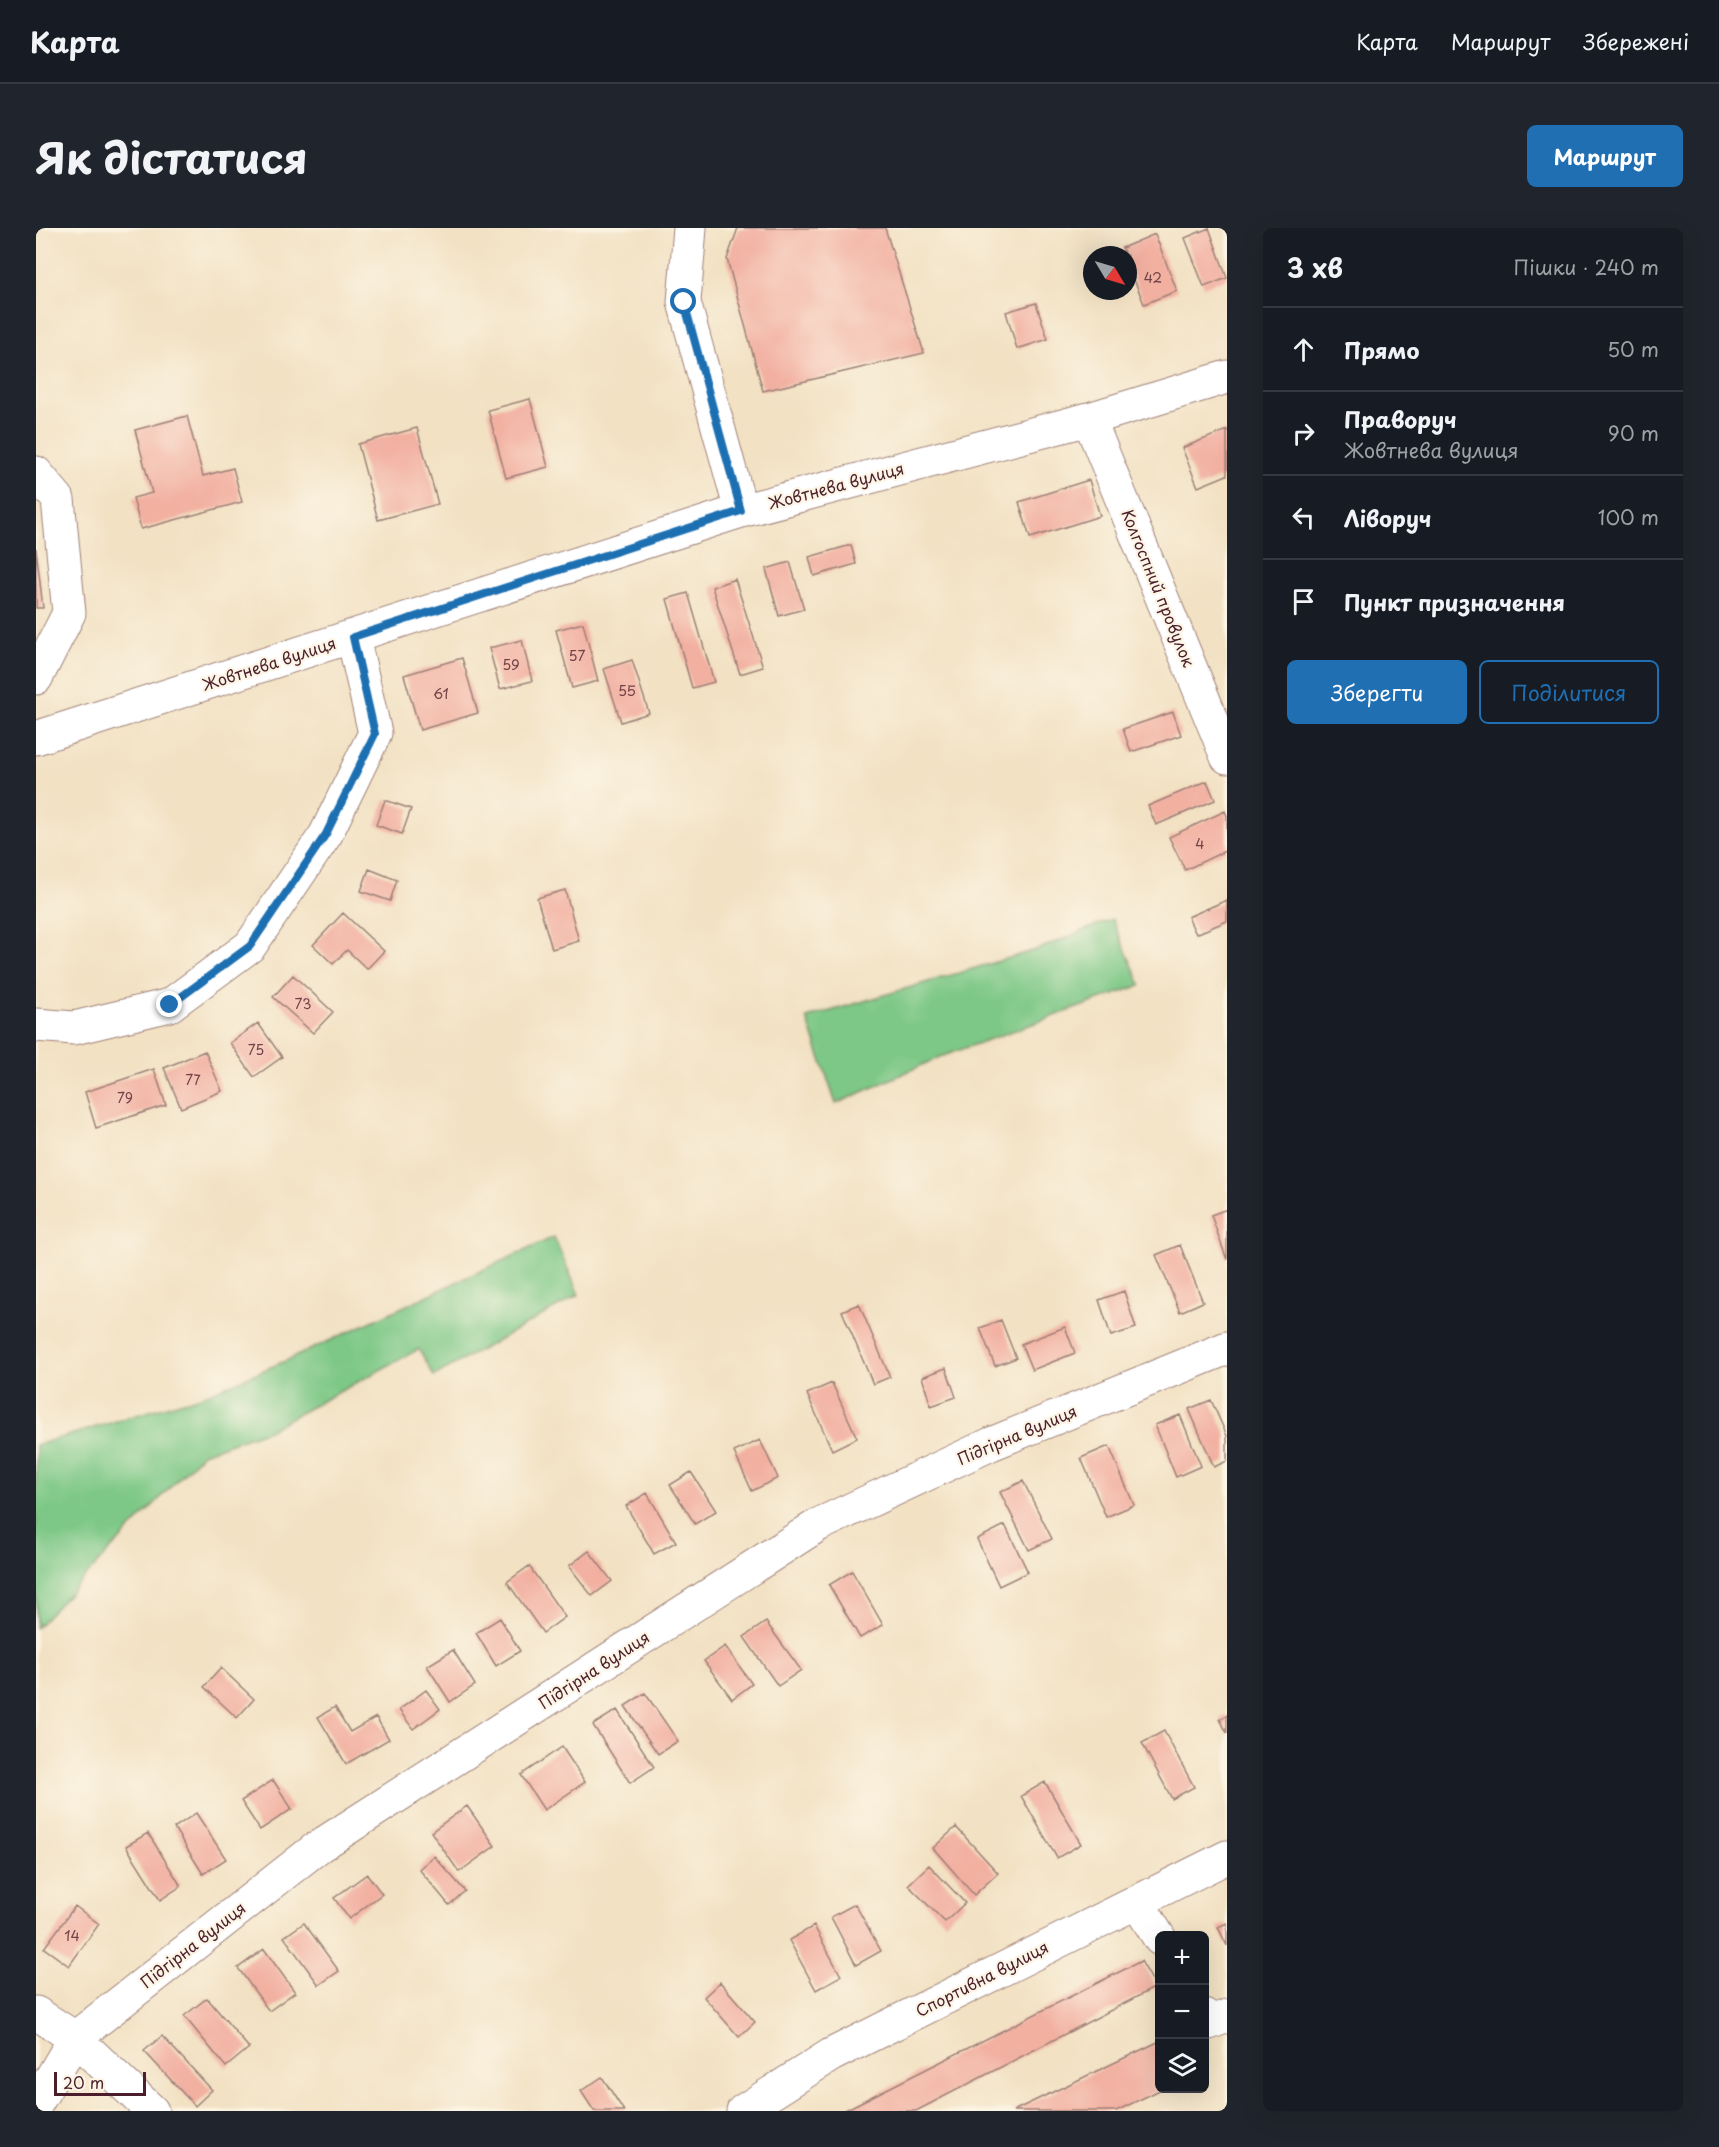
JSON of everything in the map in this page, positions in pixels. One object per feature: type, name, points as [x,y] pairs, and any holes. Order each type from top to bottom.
[{"type":"street","points":[[690,228],[684,302],[741,511]]},
{"type":"street","name":"Жовтнева вулиця","points":[[36,738],[741,511],[1089,419],[1227,377]]},
{"type":"street","name":"Колгоспний провулок","points":[[1089,419],[1227,757]]},
{"type":"street","points":[[36,473],[58,500],[69,613],[36,678]]},
{"type":"street","points":[[36,1025],[74,1028],[170,1005],[250,946],[326,834],[375,734],[353,637]]},
{"type":"street","name":"Підгірна вулиця","points":[[36,2104],[75,2038],[318,1847],[818,1525],[991,1444],[1227,1348]]},
{"type":"street","name":"Спортивна вулиця","points":[[743,2111],[831,2055],[1227,1857]]},
{"type":"street","points":[[1137,1902],[1155,1931]]},
{"type":"street","points":[[36,2013],[75,2038],[152,2111]]},
{"type":"street","points":[[1209,2024],[1227,2016]]},
{"type":"green space","points":[[1112,919],[1141,985],[940,1057],[836,1104],[807,1018],[1039,949]]},
{"type":"green space","points":[[554,1237],[579,1295],[434,1376],[419,1349],[268,1430],[203,1453],[36,1628],[36,1445],[207,1394],[290,1359]]},
{"type":"building","points":[[738,228],[885,228],[924,353],[763,391],[727,259]]},
{"type":"building","points":[[1209,228],[1227,278],[1204,287],[1185,238]]},
{"type":"building","points":[[1155,234],[1177,291],[1144,304],[1137,286],[1137,246],[1127,246]]},
{"type":"building","points":[[1036,303],[1048,339],[1017,349],[1006,312]]},
{"type":"building","points":[[530,399],[548,467],[506,478],[488,410]]},
{"type":"building","points":[[187,416],[203,476],[233,468],[242,502],[141,529],[133,498],[152,493],[135,430]]},
{"type":"building","points":[[417,428],[438,504],[378,520],[358,444]]},
{"type":"building","points":[[1227,430],[1227,475],[1198,487],[1182,448]]},
{"type":"building","points":[[1089,480],[1100,516],[1030,538],[1019,502]]},
{"type":"building","points":[[851,545],[856,564],[814,576],[809,557]]},
{"type":"building","points":[[36,548],[43,608],[36,608]]},
{"type":"building","points":[[790,562],[804,609],[779,616],[766,569]]},
{"type":"building","points":[[735,579],[763,667],[740,674],[712,587]]},
{"type":"building","points":[[688,593],[714,682],[692,688],[667,599]]},
{"type":"building","points":[[583,623],[598,681],[572,688],[556,630]]},
{"type":"building","points":[[522,640],[532,681],[500,689],[489,648]]},
{"type":"building","points":[[462,658],[478,713],[420,730],[404,675]]},
{"type":"building","points":[[632,660],[649,713],[621,722],[604,669]]},
{"type":"building","points":[[1173,712],[1181,735],[1131,752],[1123,729]]},
{"type":"building","points":[[1207,781],[1215,800],[1156,825],[1148,806]]},
{"type":"building","points":[[385,800],[411,809],[402,834],[376,825]]},
{"type":"building","points":[[1225,811],[1227,850],[1185,870],[1169,837]]},
{"type":"building","points":[[369,869],[397,880],[390,901],[361,891]]},
{"type":"building","points":[[565,890],[579,941],[552,949],[537,898]]},
{"type":"building","points":[[1227,900],[1227,921],[1196,934],[1188,917]]},
{"type":"building","points":[[343,913],[384,951],[367,969],[347,950],[333,964],[313,945]]},
{"type":"building","points":[[293,975],[333,1012],[313,1033],[273,997]]},
{"type":"building","points":[[258,1023],[282,1057],[254,1077],[230,1043]]},
{"type":"building","points":[[205,1051],[222,1091],[181,1108],[164,1068]]},
{"type":"building","points":[[154,1069],[166,1105],[96,1128],[85,1092]]},
{"type":"building","points":[[1227,1209],[1227,1260],[1211,1215]]},
{"type":"building","points":[[1180,1245],[1203,1302],[1180,1312],[1156,1255]]},
{"type":"building","points":[[1124,1291],[1136,1328],[1111,1336],[1099,1300]]},
{"type":"building","points":[[859,1304],[890,1377],[873,1384],[842,1311]]},
{"type":"building","points":[[1001,1320],[1016,1358],[995,1366],[980,1328]]},
{"type":"building","points":[[1065,1327],[1075,1353],[1032,1370],[1021,1344]]},
{"type":"building","points":[[946,1368],[956,1397],[931,1406],[922,1377]]},
{"type":"building","points":[[832,1383],[857,1438],[832,1450],[807,1394]]},
{"type":"building","points":[[1211,1400],[1227,1436],[1227,1461],[1214,1467],[1189,1409]]},
{"type":"building","points":[[1180,1415],[1201,1466],[1176,1477],[1155,1425]]},
{"type":"building","points":[[760,1440],[778,1478],[752,1491],[734,1452]]},
{"type":"building","points":[[1109,1446],[1134,1505],[1106,1517],[1081,1458]]},
{"type":"building","points":[[691,1472],[716,1511],[695,1524],[670,1485]]},
{"type":"building","points":[[1023,1481],[1052,1539],[1029,1550],[1000,1492]]},
{"type":"building","points":[[647,1493],[676,1542],[654,1554],[626,1506]]},
{"type":"building","points":[[1005,1525],[1028,1572],[999,1586],[977,1539]]},
{"type":"building","points":[[589,1551],[612,1581],[592,1596],[569,1566]]},
{"type":"building","points":[[529,1566],[565,1617],[543,1633],[507,1582]]},
{"type":"building","points":[[852,1571],[883,1625],[860,1638],[829,1585]]},
{"type":"building","points":[[500,1618],[520,1651],[496,1666],[476,1633]]},
{"type":"building","points":[[766,1622],[801,1670],[778,1686],[744,1637]]},
{"type":"building","points":[[725,1646],[752,1684],[732,1699],[704,1661]]},
{"type":"building","points":[[453,1650],[475,1685],[450,1702],[427,1666]]},
{"type":"building","points":[[221,1668],[254,1699],[237,1718],[204,1687]]},
{"type":"building","points":[[426,1690],[440,1709],[413,1729],[399,1710]]},
{"type":"building","points":[[645,1693],[678,1741],[658,1754],[625,1706]]},
{"type":"building","points":[[335,1707],[350,1732],[376,1717],[389,1739],[346,1764],[318,1717]]},
{"type":"building","points":[[617,1710],[654,1767],[630,1783],[593,1725]]},
{"type":"building","points":[[1227,1715],[1227,1733],[1220,1719]]},
{"type":"building","points":[[1164,1731],[1194,1787],[1172,1799],[1142,1743]]},
{"type":"building","points":[[562,1747],[585,1782],[544,1810],[521,1775]]},
{"type":"building","points":[[273,1780],[292,1809],[260,1830],[241,1801]]},
{"type":"building","points":[[1045,1782],[1081,1844],[1057,1858],[1021,1796]]},
{"type":"building","points":[[467,1806],[495,1846],[459,1872],[431,1832]]},
{"type":"building","points":[[196,1813],[226,1859],[203,1874],[174,1828]]},
{"type":"building","points":[[956,1827],[998,1873],[974,1895],[933,1848]]},
{"type":"building","points":[[148,1833],[181,1886],[160,1900],[126,1846]]},
{"type":"building","points":[[434,1856],[465,1891],[449,1905],[419,1869]]},
{"type":"building","points":[[929,1865],[965,1903],[945,1922],[908,1885]]},
{"type":"building","points":[[367,1874],[382,1894],[349,1919],[334,1898]]},
{"type":"building","points":[[855,1904],[881,1951],[856,1965],[831,1917]]},
{"type":"building","points":[[75,1906],[99,1924],[69,1966],[44,1948]]},
{"type":"building","points":[[304,1923],[339,1971],[319,1985],[284,1937]]},
{"type":"building","points":[[1227,1923],[1227,1946],[1218,1927]]},
{"type":"building","points":[[814,1926],[841,1976],[816,1990],[789,1940]]},
{"type":"building","points":[[264,1949],[295,1992],[269,2011],[238,1968]]},
{"type":"building","points":[[1141,1961],[1155,1985],[1155,1988],[916,2111],[843,2111]]},
{"type":"building","points":[[720,1982],[755,2022],[739,2037],[704,1997]]},
{"type":"building","points":[[207,1998],[249,2048],[226,2067],[184,2016]]},
{"type":"building","points":[[162,2036],[212,2090],[195,2106],[144,2051]]},
{"type":"building","points":[[1155,2043],[1155,2092],[1116,2111],[1013,2111]]},
{"type":"building","points":[[602,2077],[624,2111],[594,2111],[581,2091]]},
{"type":"route","points":[[170,1005],[250,946],[326,834],[375,734],[353,637],[741,511],[684,302]]}]
